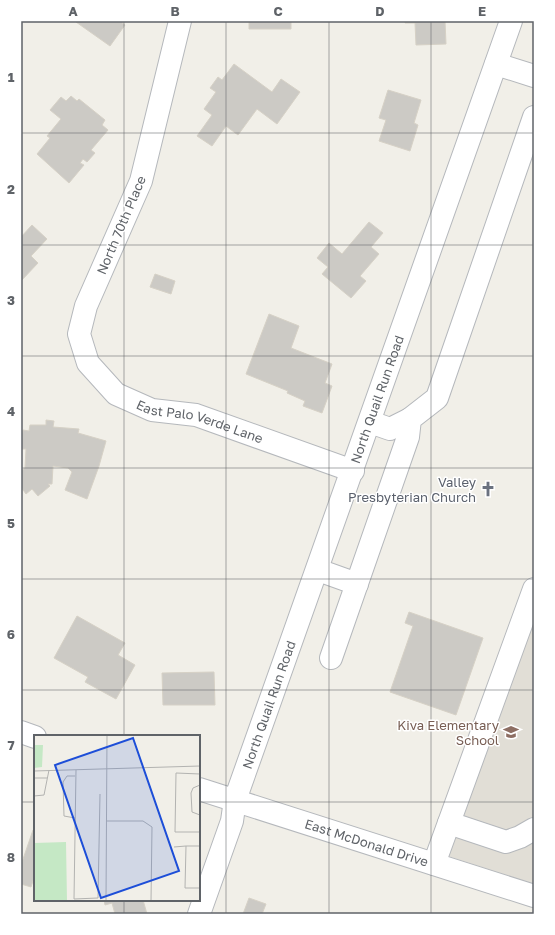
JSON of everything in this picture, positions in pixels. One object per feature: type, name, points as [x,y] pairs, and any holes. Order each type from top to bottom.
[{"type":"street","name":"North 70th Place","points":[[78,334],[86,306],[142,181],[180,21]]},
{"type":"street","name":"North Quail Run Road","points":[[199,914],[232,821],[236,800],[511,21]]},
{"type":"street","points":[[496,64],[534,76]]},
{"type":"street","points":[[370,422],[390,429],[410,419],[438,398],[534,116]]},
{"type":"street","name":"East Palo Verde Lane","points":[[78,334],[88,362],[116,394],[152,410],[196,414],[353,471]]},
{"type":"street","points":[[331,658],[408,437],[410,419]]},
{"type":"street","points":[[318,570],[357,584]]},
{"type":"street","points":[[434,864],[534,588]]},
{"type":"street","points":[[21,732],[34,737]]},
{"type":"street","name":"East McDonald Drive","points":[[200,789],[534,896]]},
{"type":"street","points":[[449,823],[506,842],[520,837],[534,829]]},
{"type":"shaded area","name":"Kiva Elementary School","points":[[534,609],[534,884],[442,854]]},
{"type":"building","points":[[123,21],[122,23],[125,25],[110,46],[76,22]]},
{"type":"building","points":[[249,21],[291,21],[291,29],[249,29]]},
{"type":"building","points":[[405,21],[445,21],[446,44],[416,45],[415,23],[405,23]]},
{"type":"building","points":[[234,64],[272,92],[281,79],[300,92],[277,124],[257,109],[238,135],[226,126],[212,146],[197,136],[212,115],[204,109],[216,92],[210,88],[218,77],[222,80]]},
{"type":"building","points":[[388,90],[421,100],[414,123],[418,125],[410,151],[379,141],[386,120],[379,118]]},
{"type":"building","points":[[71,96],[77,101],[79,99],[105,120],[102,125],[108,130],[91,150],[95,153],[87,162],[83,159],[80,163],[84,165],[69,183],[37,154],[50,138],[47,136],[61,119],[50,110],[61,97],[66,101]]},
{"type":"building","points":[[369,222],[383,233],[371,247],[379,254],[360,276],[366,281],[351,298],[322,274],[328,267],[317,258],[329,243],[342,254]]},
{"type":"building","points":[[32,225],[47,239],[31,256],[38,263],[21,281],[21,237]]},
{"type":"building","points":[[155,274],[175,281],[171,294],[150,287]]},
{"type":"building","points":[[269,314],[299,326],[291,348],[332,364],[325,383],[332,386],[322,413],[303,406],[305,401],[287,393],[288,391],[246,374]]},
{"type":"building","points":[[46,420],[54,421],[53,427],[79,429],[78,433],[106,441],[87,499],[65,490],[72,472],[68,468],[53,466],[52,484],[48,484],[50,486],[38,496],[32,489],[26,494],[21,487],[21,471],[25,468],[26,449],[21,449],[23,430],[29,431],[30,425],[46,425]]},
{"type":"building","points":[[409,612],[483,638],[456,715],[390,692],[413,626],[405,623]]},
{"type":"building","points":[[77,616],[125,643],[118,655],[135,665],[116,699],[85,682],[88,677],[54,658]]},
{"type":"building","points":[[214,672],[215,705],[163,705],[162,673]]},
{"type":"building","points":[[33,830],[34,878],[31,887],[21,884],[21,865]]},
{"type":"building","points":[[249,898],[266,904],[262,914],[243,914]]},
{"type":"building","points":[[104,901],[143,901],[147,914],[115,914],[112,903],[105,905]]},
{"type":"place","name":"Valley Presbyterian Church","points":[[488,489]]},
{"type":"place","name":"Kiva Elementary School","points":[[511,732]]}]
